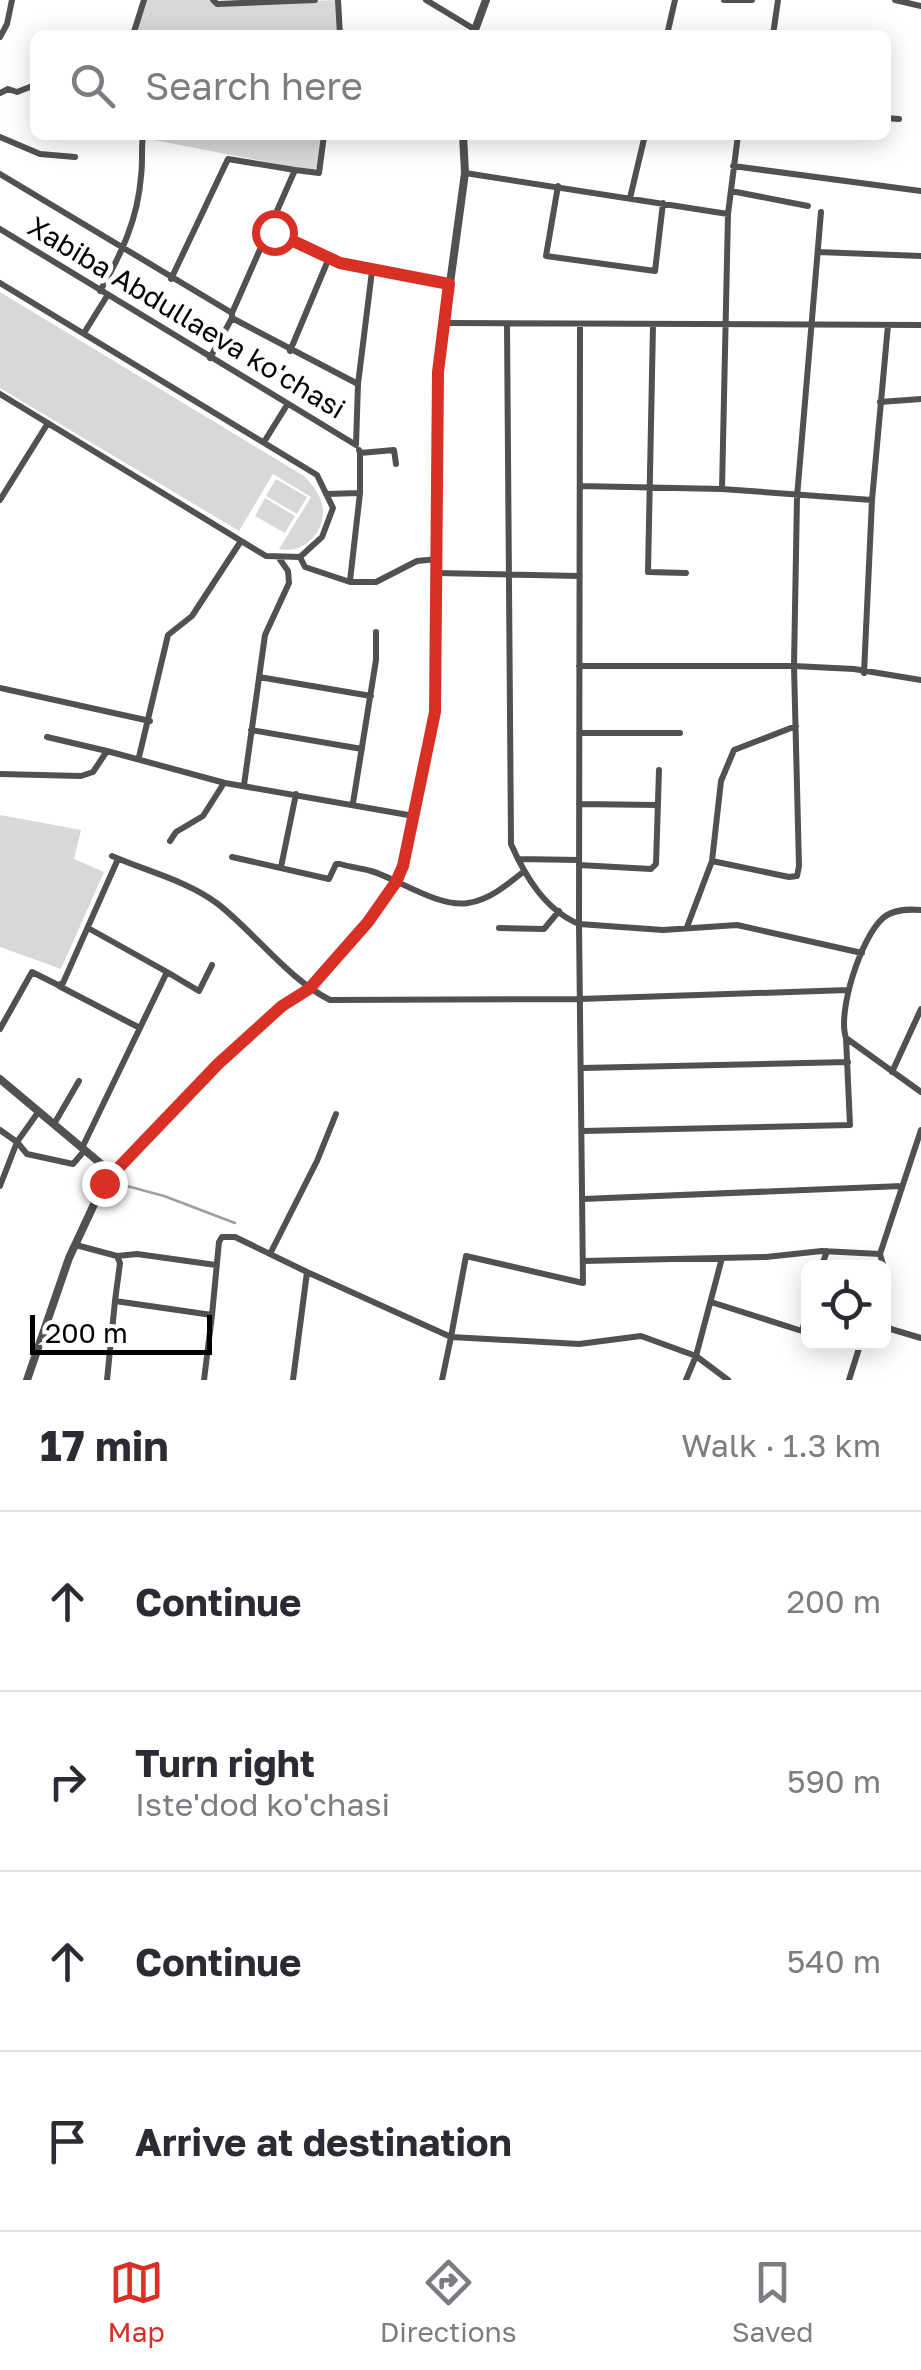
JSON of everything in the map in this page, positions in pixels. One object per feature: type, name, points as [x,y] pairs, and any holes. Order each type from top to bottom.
[{"type":"street","points":[[0,37],[12,0]]},
{"type":"street","points":[[135,30],[144,0]]},
{"type":"street","points":[[214,0],[217,4],[315,0]]},
{"type":"street","points":[[338,0],[340,30]]},
{"type":"street","points":[[426,0],[470,30]]},
{"type":"street","points":[[474,30],[486,0]]},
{"type":"street","points":[[668,30],[675,0]]},
{"type":"street","points":[[724,0],[752,0]]},
{"type":"street","points":[[774,30],[778,0]]},
{"type":"street","points":[[895,0],[921,6]]},
{"type":"street","points":[[0,84],[4,91],[30,87]]},
{"type":"street","points":[[891,119],[898,120]]},
{"type":"street","points":[[0,137],[40,154],[75,157]]},
{"type":"street","points":[[84,333],[124,249],[141,178],[142,140]]},
{"type":"street","points":[[171,278],[228,158],[319,173],[324,140]]},
{"type":"street","points":[[26,1380],[76,1245],[104,1183],[229,1053],[282,1006],[309,989],[368,922],[396,882],[409,848],[435,712],[438,372],[465,173],[463,140]]},
{"type":"street","points":[[630,198],[644,140]]},
{"type":"street","points":[[722,490],[728,214],[737,140]]},
{"type":"street","points":[[733,166],[921,191]]},
{"type":"street","points":[[210,358],[296,170]]},
{"type":"street","points":[[465,173],[728,214]]},
{"type":"street","points":[[0,174],[290,351],[358,384]]},
{"type":"street","points":[[558,186],[546,256],[655,271],[663,203]]},
{"type":"street","points":[[730,191],[808,206]]},
{"type":"street","points":[[712,861],[789,878],[796,876],[800,856],[794,666],[797,497],[821,212]]},
{"type":"street","name":"Xabiba Abdullaeva ko'chasi","points":[[0,229],[358,449]]},
{"type":"street","points":[[268,234],[274,232],[329,258],[372,271],[449,284]]},
{"type":"street","points":[[818,252],[921,256]]},
{"type":"street","points":[[290,351],[329,258]]},
{"type":"street","name":"Xabiba Abdullaeva ko'chasi","points":[[358,449],[358,384],[372,271]]},
{"type":"street","points":[[0,283],[317,475],[332,508],[322,537],[300,557],[266,556],[0,394]]},
{"type":"street","points":[[443,323],[921,325]]},
{"type":"street","points":[[507,325],[511,844],[523,872],[558,911],[579,924],[663,930],[737,924],[862,954]]},
{"type":"street","points":[[442,1380],[466,1256],[583,1283],[580,325]]},
{"type":"street","points":[[653,325],[648,572],[686,573]]},
{"type":"street","points":[[864,673],[872,500],[888,325]]},
{"type":"street","points":[[880,402],[921,399]]},
{"type":"street","points":[[264,442],[287,404]]},
{"type":"street","points":[[0,500],[48,423]]},
{"type":"street","points":[[350,582],[360,493],[358,449],[394,450],[396,464]]},
{"type":"street","points":[[580,486],[872,500]]},
{"type":"street","points":[[326,494],[360,493]]},
{"type":"street","points":[[139,757],[168,635],[192,616],[241,541]]},
{"type":"street","points":[[244,784],[266,635],[289,583],[288,571],[279,556]]},
{"type":"street","points":[[300,557],[305,566],[350,582],[376,582],[417,561],[438,559]]},
{"type":"street","points":[[437,573],[580,576]]},
{"type":"street","points":[[353,803],[376,632]]},
{"type":"street","points":[[579,666],[794,666],[854,669],[921,680]]},
{"type":"street","points":[[258,676],[370,696]]},
{"type":"street","points":[[0,688],[150,722]]},
{"type":"street","points":[[687,927],[712,861],[722,782],[734,750],[796,726]]},
{"type":"street","points":[[251,730],[362,749]]},
{"type":"street","points":[[580,733],[680,734]]},
{"type":"street","points":[[47,737],[139,757],[225,782],[416,816]]},
{"type":"street","points":[[0,774],[81,776],[93,772],[107,750]]},
{"type":"street","points":[[518,859],[651,869],[656,864],[659,770]]},
{"type":"street","points":[[170,841],[176,832],[204,816],[225,782]]},
{"type":"street","points":[[281,868],[296,794]]},
{"type":"street","points":[[579,804],[658,805]]},
{"type":"street","points":[[58,985],[63,983],[88,928],[115,857],[214,900],[309,989],[330,1000],[580,999],[848,990]]},
{"type":"street","points":[[232,858],[329,879],[336,864],[340,864],[372,871],[458,903],[470,903],[503,889],[523,872]]},
{"type":"street","points":[[583,1131],[850,1124],[844,1006],[848,990],[879,921],[887,914],[921,910]]},
{"type":"street","points":[[499,928],[544,929],[558,911]]},
{"type":"street","points":[[88,928],[199,991],[212,965]]},
{"type":"street","points":[[0,1029],[32,972],[138,1026]]},
{"type":"street","points":[[0,1130],[27,1154],[74,1164],[138,1026],[168,972]]},
{"type":"street","points":[[892,1072],[921,1009]]},
{"type":"street","points":[[846,1038],[921,1092]]},
{"type":"street","points":[[582,1068],[848,1062]]},
{"type":"street","points":[[0,1079],[112,1173]]},
{"type":"street","points":[[54,1124],[79,1081]]},
{"type":"street","points":[[0,1186],[17,1142],[38,1111]]},
{"type":"street","points":[[271,1252],[336,1114]]},
{"type":"street","points":[[882,1260],[880,1254],[921,1130]]},
{"type":"street","points":[[908,1168],[921,1173]]},
{"type":"street","points":[[583,1198],[902,1186]]},
{"type":"street","points":[[204,1380],[219,1242],[222,1237],[235,1236],[451,1336],[578,1344],[641,1336],[696,1356],[728,1380]]},
{"type":"street","points":[[76,1245],[117,1256],[137,1254],[216,1265]]},
{"type":"street","points":[[584,1261],[827,1251],[880,1254]]},
{"type":"street","points":[[824,1260],[827,1251]]},
{"type":"street","points":[[107,1380],[120,1263],[117,1256]]},
{"type":"street","points":[[686,1380],[722,1258]]},
{"type":"street","points":[[293,1380],[307,1272]]},
{"type":"street","points":[[115,1301],[212,1315]]},
{"type":"street","points":[[711,1302],[801,1331]]},
{"type":"street","points":[[891,1330],[921,1338]]},
{"type":"street","points":[[849,1380],[858,1350]]},
{"type":"shaded area","points":[[144,0],[208,0],[217,4],[338,0],[340,30],[134,30]]},
{"type":"shaded area","points":[[153,140],[320,140],[314,171]]},
{"type":"shaded area","points":[[0,292],[304,476],[323,507],[315,535],[303,546],[279,549],[311,497],[273,474],[239,531],[0,388]]},
{"type":"shaded area","points":[[276,479],[307,497],[297,514],[266,496]]},
{"type":"shaded area","points":[[265,498],[295,516],[285,533],[255,516]]},
{"type":"shaded area","points":[[0,815],[81,830],[74,859],[104,872],[61,969],[0,947]]},
{"type":"waterway","points":[[104,1174],[112,1182],[164,1196],[235,1223]]},
{"type":"route","points":[[104,1183],[218,1064],[282,1006],[309,989],[368,922],[403,866],[427,762],[437,662],[438,372],[449,284],[340,263],[274,232]]}]
